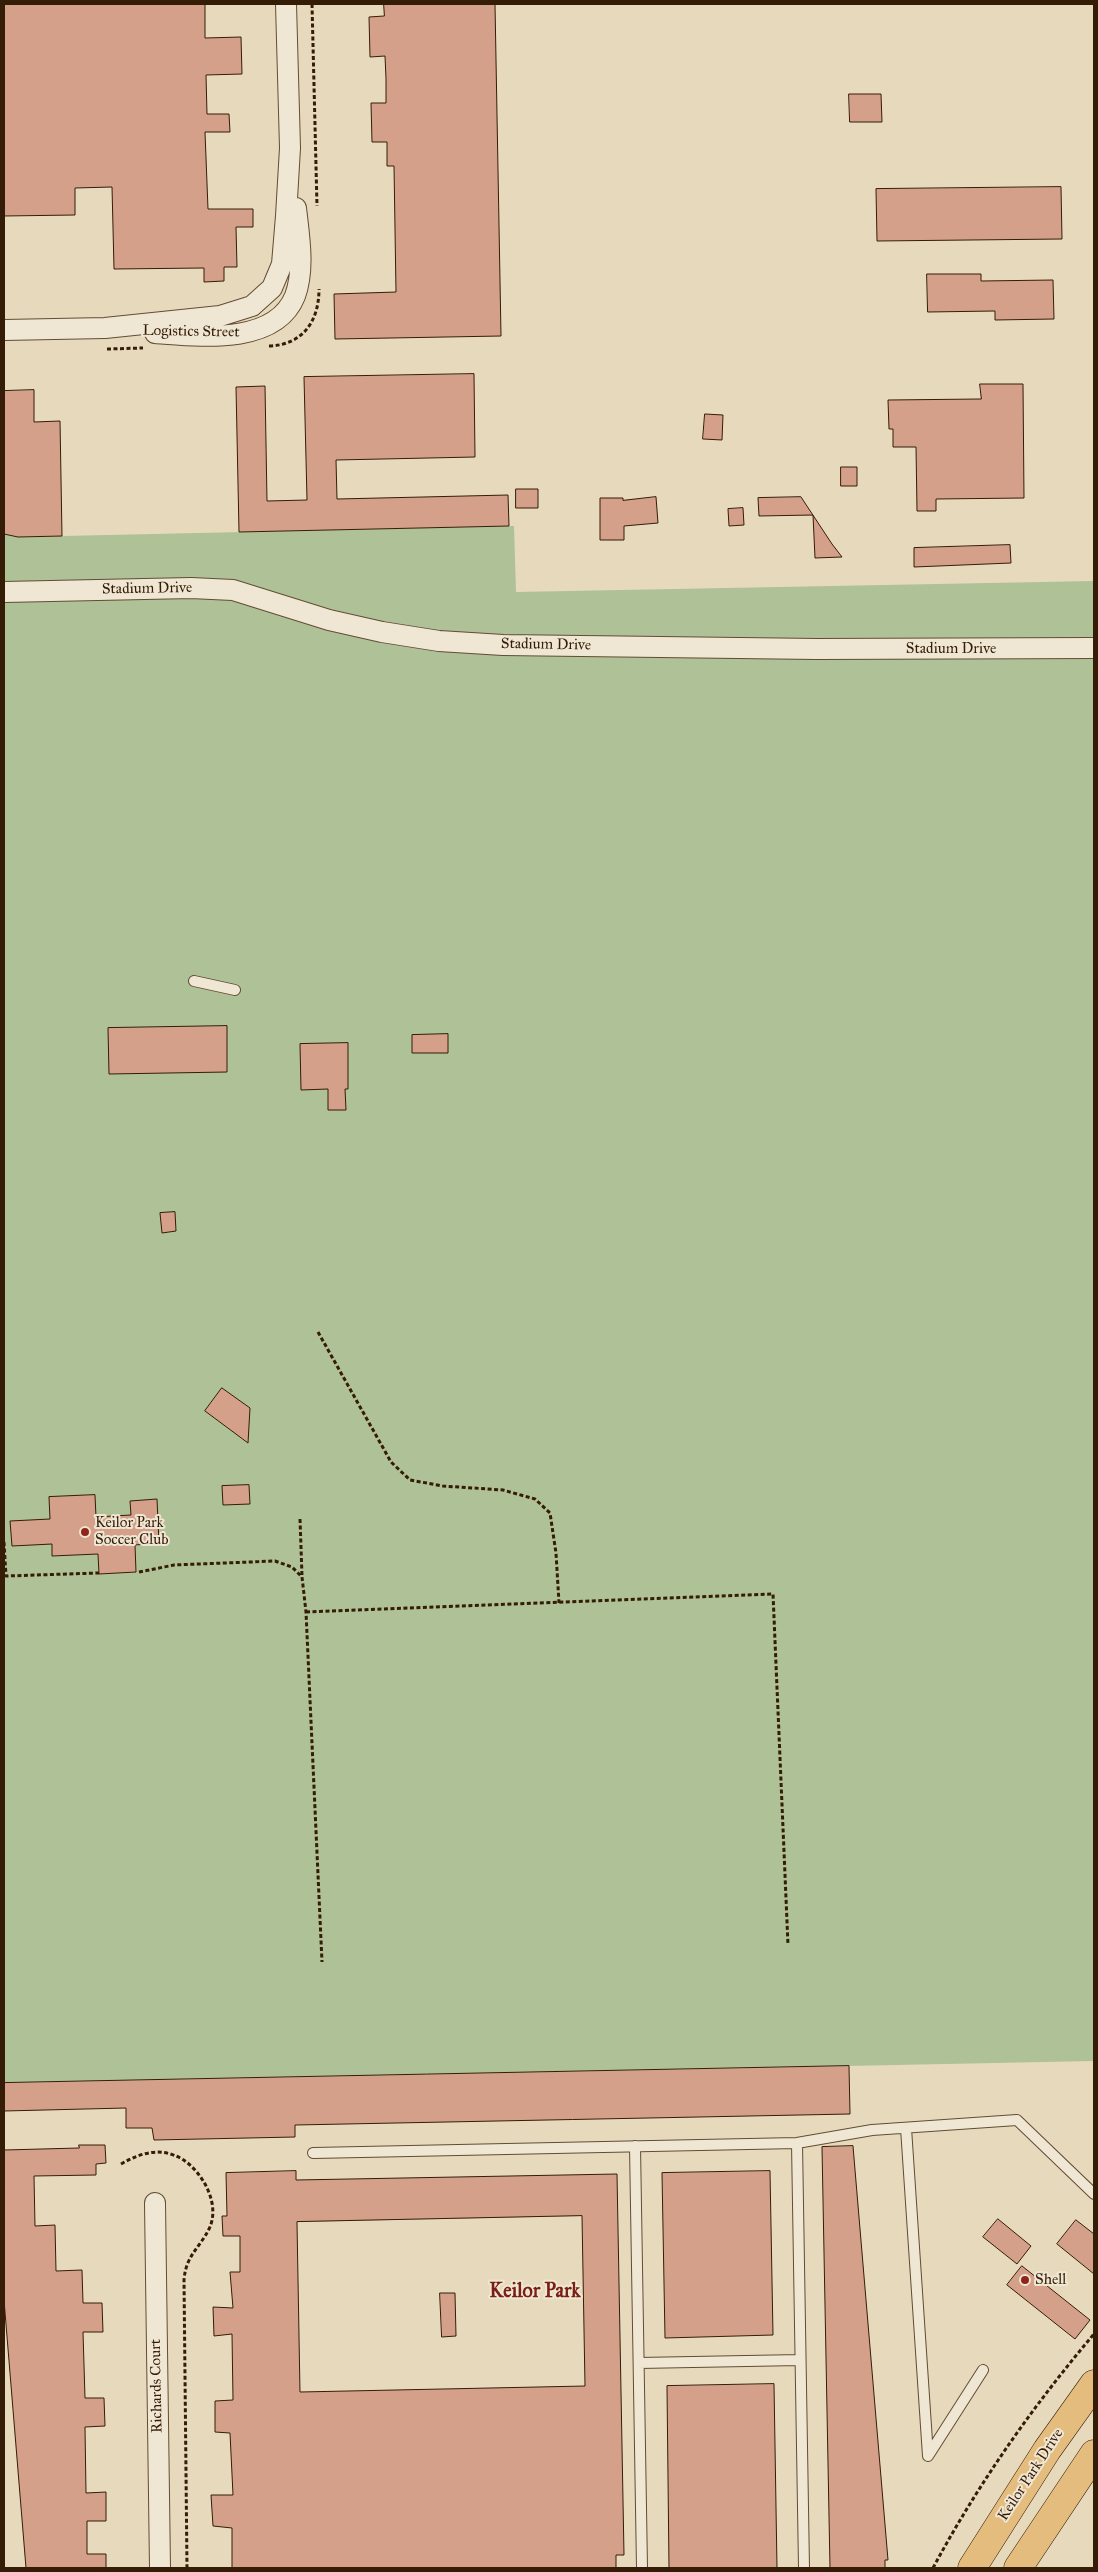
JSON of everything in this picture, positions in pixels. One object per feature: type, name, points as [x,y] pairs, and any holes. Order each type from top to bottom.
[{"type":"main road","name":"Keilor Park Drive","points":[[972,2568],[1041,2458],[1094,2384]]},
{"type":"main road","points":[[1018,2568],[1094,2454]]},
{"type":"street","name":"Logistics Street","points":[[4,330],[105,328],[220,316],[252,306],[263,298],[278,278],[283,257],[290,148],[286,4]]},
{"type":"street","name":"Stadium Drive","points":[[4,592],[191,588],[233,590],[329,620],[382,632],[438,641],[503,645],[817,649],[1094,648]]},
{"type":"street","name":"Richards Court","points":[[155,2203],[160,2568]]},
{"type":"lane","points":[[194,980],[235,990]]},
{"type":"lane","points":[[313,2153],[797,2143],[872,2130],[1017,2120],[1094,2194]]},
{"type":"lane","points":[[906,2128],[928,2456],[983,2370]]},
{"type":"lane","points":[[797,2143],[804,2568]]},
{"type":"lane","points":[[635,2146],[642,2568]]},
{"type":"lane","points":[[639,2362],[800,2360]]},
{"type":"path","points":[[312,4],[317,216]]},
{"type":"path","points":[[268,346],[290,343],[301,337],[309,328],[318,307],[318,284]]},
{"type":"path","points":[[102,349],[150,348]]},
{"type":"path","points":[[318,1332],[391,1462],[410,1480],[443,1486],[503,1490],[535,1499],[550,1513],[556,1553],[559,1603]]},
{"type":"path","points":[[300,1519],[322,1962]]},
{"type":"path","points":[[4,1542],[6,1576],[99,1573]]},
{"type":"path","points":[[139,1572],[174,1566],[275,1561],[292,1567],[302,1577]]},
{"type":"path","points":[[306,1612],[774,1594],[788,1945]]},
{"type":"path","points":[[121,2164],[134,2156],[157,2151],[172,2153],[190,2164],[201,2175],[208,2192],[212,2211],[209,2229],[185,2265],[188,2568]]},
{"type":"path","points":[[933,2568],[965,2512],[1007,2446],[1094,2334]]},
{"type":"green space","points":[[514,526],[516,592],[1094,581],[1094,2061],[4,2083],[4,534],[18,537]]},
{"type":"building","points":[[4,4],[205,4],[205,38],[241,37],[242,74],[206,75],[207,114],[229,114],[230,132],[205,132],[208,209],[253,209],[253,227],[236,227],[237,267],[224,267],[224,281],[204,282],[204,268],[114,269],[112,187],[75,188],[75,215],[4,216]]},
{"type":"building","points":[[384,4],[495,4],[501,336],[335,339],[334,294],[396,292],[394,166],[387,166],[387,142],[372,142],[371,103],[386,103],[386,79],[385,56],[370,57],[369,17],[384,16]]},
{"type":"building","points":[[849,94],[881,94],[882,122],[850,122]]},
{"type":"building","points":[[1061,187],[1062,239],[877,241],[876,189]]},
{"type":"building","points":[[927,274],[981,274],[981,281],[1053,280],[1054,319],[995,320],[995,311],[928,312]]},
{"type":"building","points":[[474,374],[475,457],[336,460],[337,499],[508,495],[509,526],[239,532],[236,387],[265,386],[267,501],[307,500],[304,377]]},
{"type":"building","points":[[980,384],[1023,384],[1024,498],[936,499],[936,511],[917,511],[916,447],[893,447],[893,429],[889,429],[888,400],[981,399]]},
{"type":"building","points":[[34,390],[34,422],[60,421],[62,536],[18,537],[4,534],[4,391]]},
{"type":"building","points":[[705,414],[723,415],[722,440],[703,439]]},
{"type":"building","points":[[841,467],[857,467],[857,486],[841,486]]},
{"type":"building","points":[[516,489],[538,489],[538,508],[516,508]]},
{"type":"building","points":[[656,497],[658,523],[624,526],[624,540],[600,540],[600,498],[623,498],[623,500]]},
{"type":"building","points":[[801,497],[813,515],[759,516],[758,498]]},
{"type":"building","points":[[743,508],[744,525],[729,526],[728,509]]},
{"type":"building","points":[[813,515],[832,544],[842,557],[815,558]]},
{"type":"building","points":[[1010,545],[1011,563],[914,567],[914,548]]},
{"type":"building","points":[[227,1026],[227,1072],[109,1074],[108,1028]]},
{"type":"building","points":[[448,1034],[448,1053],[412,1053],[412,1035]]},
{"type":"building","points":[[348,1043],[348,1089],[345,1089],[346,1110],[328,1110],[328,1089],[301,1090],[300,1044]]},
{"type":"building","points":[[175,1212],[176,1231],[162,1233],[160,1213]]},
{"type":"building","points":[[222,1388],[250,1408],[248,1443],[205,1411]]},
{"type":"building","points":[[249,1485],[250,1504],[223,1505],[222,1486]]},
{"type":"building","name":"Keilor Park Soccer Club","points":[[95,1495],[96,1517],[131,1515],[130,1501],[157,1499],[159,1543],[135,1545],[136,1572],[99,1574],[98,1554],[52,1556],[52,1544],[12,1546],[10,1521],[50,1519],[49,1497]]},
{"type":"building","points":[[849,2066],[850,2114],[295,2125],[295,2137],[154,2140],[152,2128],[126,2128],[126,2108],[4,2111],[4,2083]]},
{"type":"building","points":[[79,2145],[105,2145],[106,2163],[96,2164],[96,2175],[34,2176],[35,2226],[55,2225],[56,2271],[82,2270],[83,2303],[102,2303],[103,2332],[83,2332],[85,2398],[104,2398],[105,2426],[85,2427],[86,2493],[106,2492],[106,2521],[87,2521],[87,2554],[106,2554],[106,2568],[26,2568],[4,2300],[4,2150],[79,2148]]},
{"type":"building","points":[[853,2146],[888,2560],[885,2560],[885,2568],[830,2568],[822,2147]]},
{"type":"building","points":[[296,2171],[296,2180],[617,2174],[624,2555],[616,2555],[616,2568],[232,2568],[232,2528],[213,2526],[211,2495],[233,2495],[230,2433],[215,2432],[215,2401],[233,2400],[232,2334],[214,2336],[213,2307],[233,2308],[230,2272],[240,2272],[240,2236],[223,2236],[222,2216],[227,2216],[226,2173]],"holes":[[[582,2216],[585,2386],[300,2392],[297,2222]]]},
{"type":"building","points":[[770,2171],[773,2335],[665,2338],[662,2173]]},
{"type":"building","points":[[998,2219],[1031,2246],[1017,2264],[983,2237]]},
{"type":"building","points":[[1076,2220],[1094,2234],[1094,2274],[1057,2244]]},
{"type":"building","points":[[1022,2266],[1090,2320],[1075,2339],[1007,2285]]},
{"type":"building","points":[[440,2293],[455,2293],[456,2336],[442,2337]]},
{"type":"building","points":[[774,2384],[777,2568],[669,2568],[667,2386]]},
{"type":"place","name":"Keilor Park Soccer Club","points":[[85,1532]]},
{"type":"place","name":"Shell","points":[[1025,2280]]},
{"type":"district","name":"Keilor Park","points":[[535,2292]]}]
